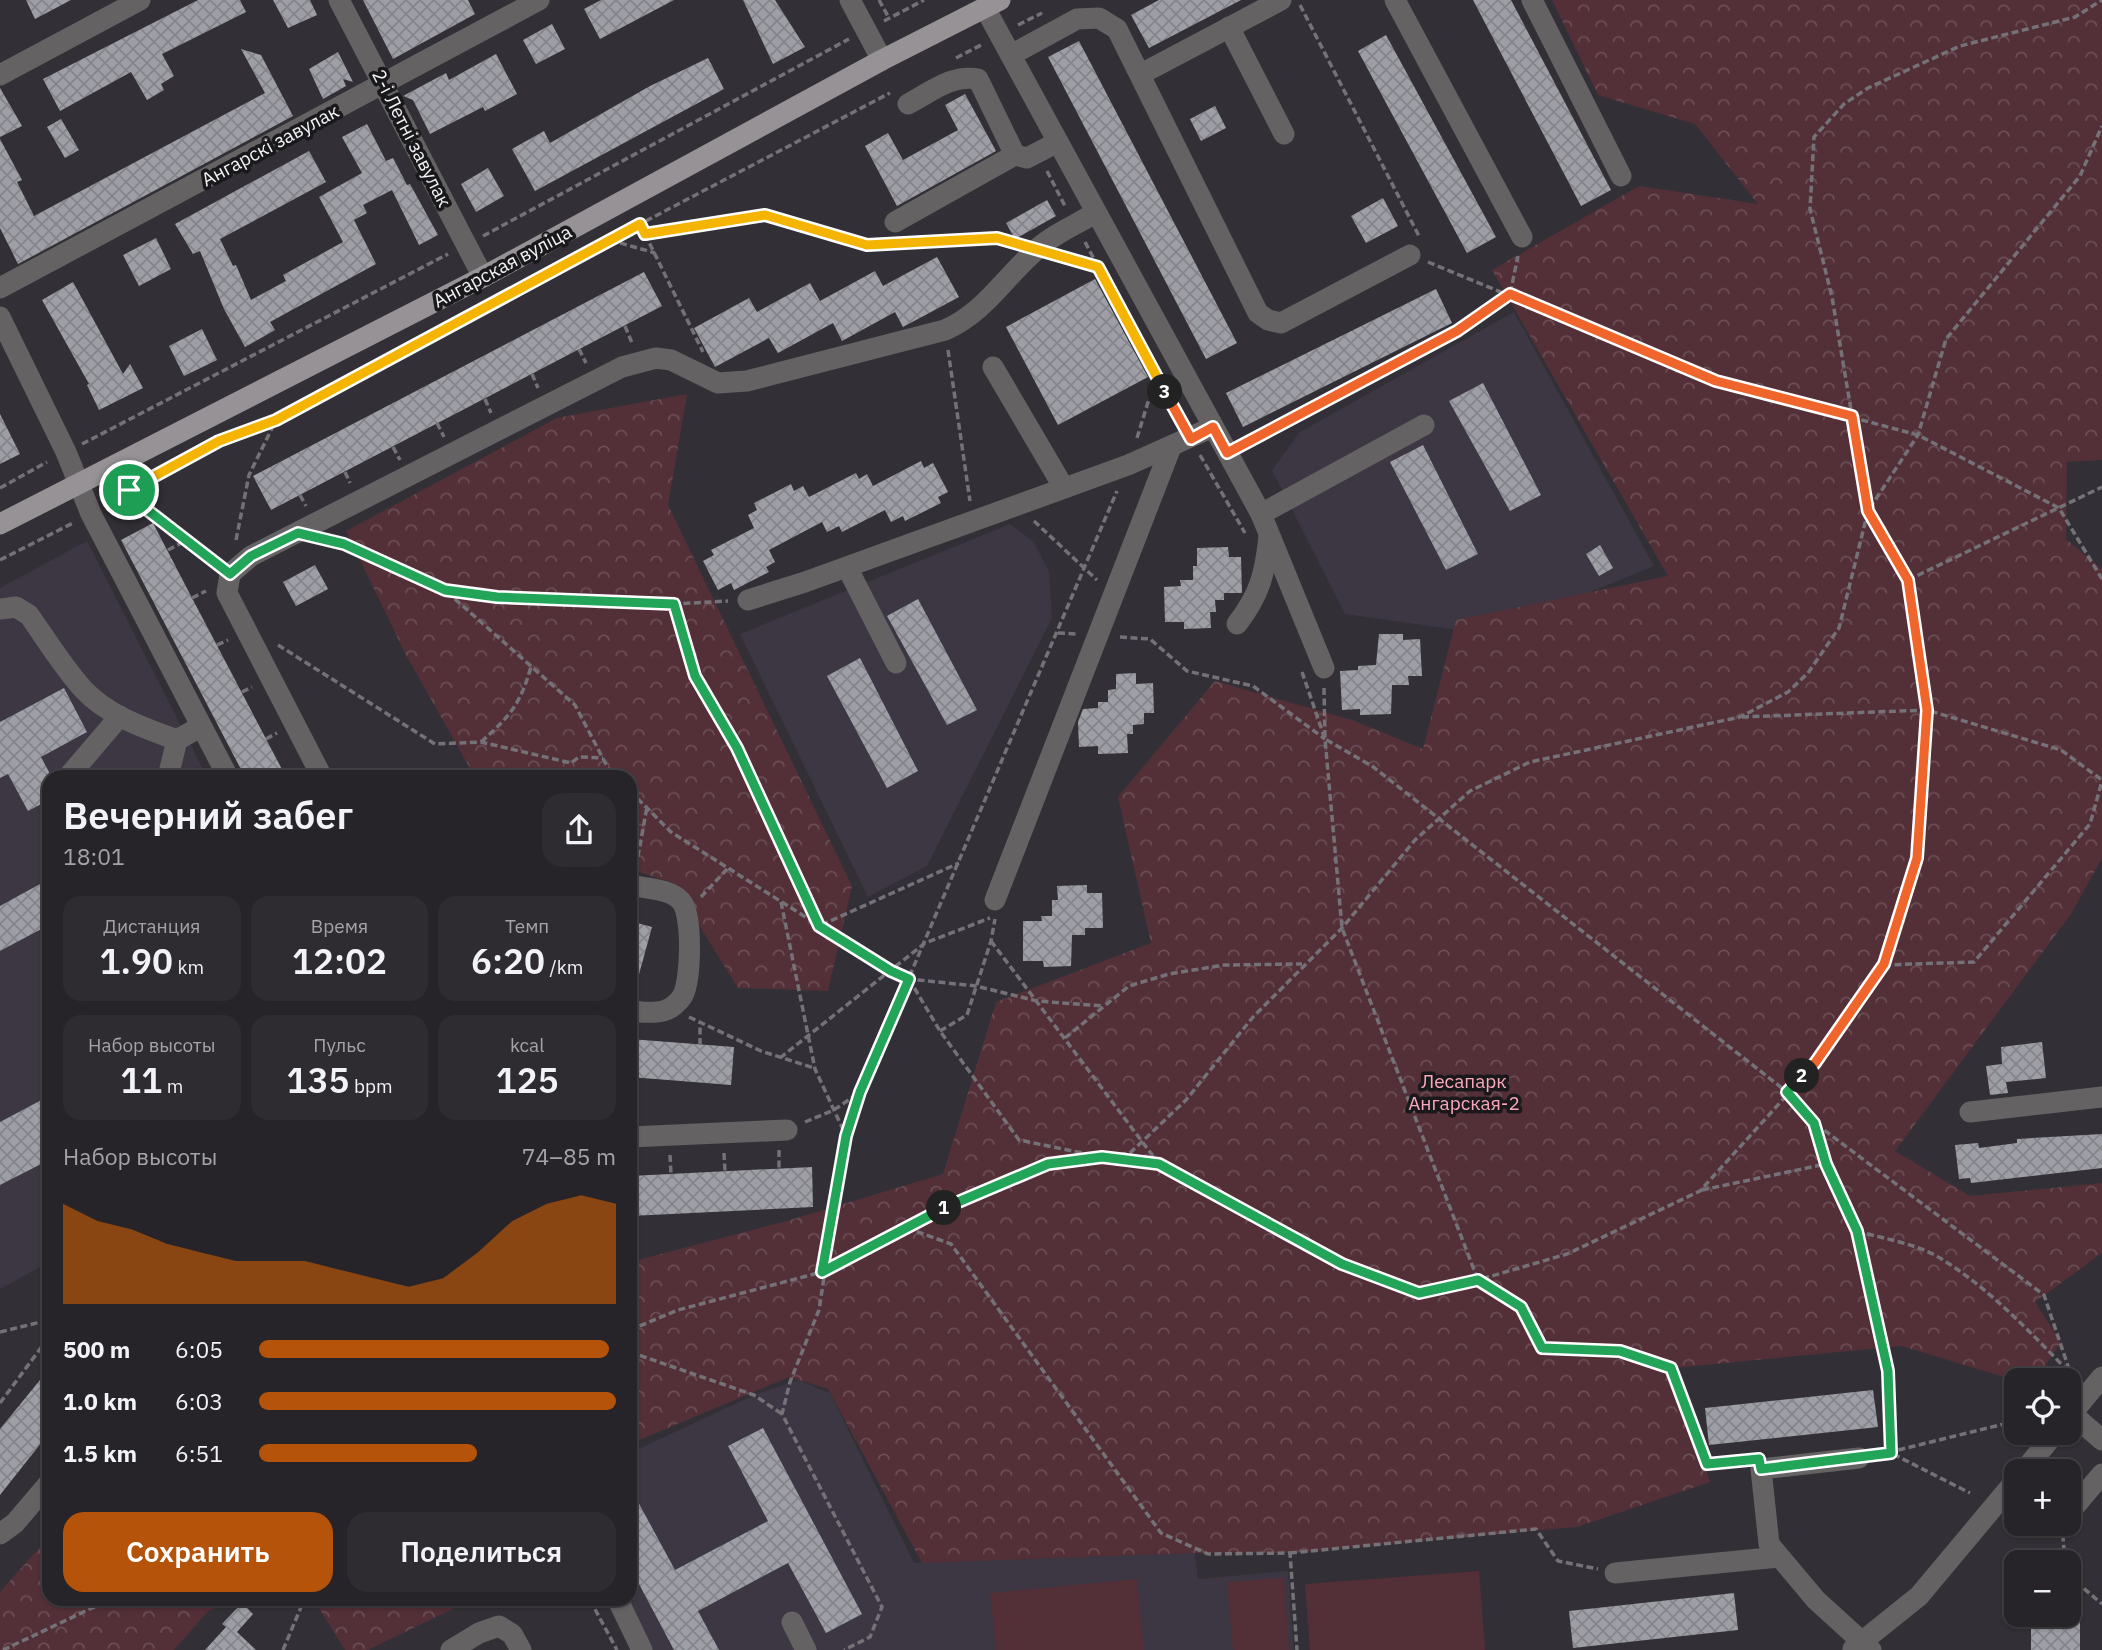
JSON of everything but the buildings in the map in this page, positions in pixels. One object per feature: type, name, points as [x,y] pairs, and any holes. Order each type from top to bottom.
[{"type":"main road","name":"Ангарская вуліца","points":[[0,524],[483,277],[882,60],[992,4]]},
{"type":"street","points":[[0,75],[140,0]]},
{"type":"street","name":"2-і Летні завулак","points":[[339,0],[483,277]]},
{"type":"street","name":"Ангарскі завулак","points":[[0,288],[539,0]]},
{"type":"street","points":[[850,0],[882,60]]},
{"type":"street","points":[[1142,74],[1281,0]]},
{"type":"street","points":[[1395,0],[1522,237]]},
{"type":"street","points":[[1532,0],[1621,176]]},
{"type":"street","points":[[992,4],[1000,35],[1265,522],[1324,668]]},
{"type":"street","points":[[1011,55],[1077,19],[1099,18],[1117,29],[1142,74],[1258,313],[1268,320],[1281,323],[1420,249]]},
{"type":"street","points":[[1229,27],[1284,134]]},
{"type":"street","points":[[904,96],[964,77],[978,79],[1015,155]]},
{"type":"street","points":[[895,222],[1015,155],[1027,158],[1058,142]]},
{"type":"street","points":[[318,770],[227,593],[230,574],[251,556],[622,367],[656,358],[671,360],[718,383],[747,381],[961,324],[981,308],[1036,249],[1095,213]]},
{"type":"street","points":[[0,317],[79,482],[91,514],[224,770]]},
{"type":"street","points":[[993,367],[1064,488]]},
{"type":"street","points":[[1265,522],[1424,425]]},
{"type":"street","points":[[748,600],[1128,466],[1213,427]]},
{"type":"street","points":[[995,908],[1114,595],[1181,443]]},
{"type":"street","points":[[1237,624],[1256,599],[1266,569],[1265,522]]},
{"type":"street","points":[[847,567],[896,663]]},
{"type":"street","points":[[0,609],[16,607],[29,615],[84,690],[120,716],[177,740]]},
{"type":"street","points":[[74,770],[120,716]]},
{"type":"street","points":[[170,770],[177,740],[200,727]]},
{"type":"street","points":[[637,887],[664,891],[679,899],[688,912],[691,929],[683,995],[671,1008],[652,1013],[637,1012]]},
{"type":"street","points":[[1970,1112],[2102,1097]]},
{"type":"street","points":[[637,1137],[787,1130]]},
{"type":"street","points":[[2081,1403],[2102,1377]]},
{"type":"street","points":[[2081,1424],[2102,1440]]},
{"type":"street","points":[[2034,1459],[2046,1445]]},
{"type":"street","points":[[1859,1458],[1761,1469],[1769,1544],[1816,1600],[1862,1648],[1919,1596],[2004,1494]]},
{"type":"street","points":[[2081,1499],[2102,1474]]},
{"type":"street","points":[[0,1534],[15,1523],[42,1491]]},
{"type":"street","points":[[1615,1573],[1779,1557]]},
{"type":"street","points":[[621,1606],[642,1650]]},
{"type":"street","points":[[792,1622],[806,1650]]},
{"type":"street","points":[[451,1650],[479,1633],[499,1626],[512,1634],[521,1650]]},
{"type":"path","points":[[879,0],[889,18]]},
{"type":"path","points":[[1297,0],[1420,249],[1434,265],[1716,381],[1917,435],[2059,508],[2102,579]]},
{"type":"path","points":[[1700,1191],[1815,1063],[1884,964],[1917,858],[1927,710],[1908,580],[1868,511],[1832,297],[1810,209],[1814,137],[1844,104],[1868,88],[1960,46],[2075,17],[2102,0]]},
{"type":"path","points":[[947,63],[1044,12]]},
{"type":"path","points":[[980,45],[986,57]]},
{"type":"path","points":[[0,560],[91,514],[219,441],[276,420],[640,224],[904,96]]},
{"type":"path","points":[[1740,717],[1788,692],[1808,673],[1839,628],[1868,511],[1917,435],[1946,339],[2080,176],[2102,126]]},
{"type":"path","points":[[1037,154],[1156,376],[1181,443],[1245,533]]},
{"type":"path","points":[[645,234],[765,215],[867,245],[997,238],[1098,267]]},
{"type":"path","points":[[640,224],[718,383]]},
{"type":"path","points":[[1227,453],[1457,331],[1510,294],[1522,237]]},
{"type":"path","points":[[610,240],[655,253]]},
{"type":"path","points":[[1420,249],[1434,265]]},
{"type":"path","points":[[945,330],[973,521]]},
{"type":"path","points":[[782,1414],[790,1382],[818,1310],[846,1136],[860,1092],[1128,466],[1156,376]]},
{"type":"path","points":[[129,490],[146,509],[230,574],[249,475],[276,420]]},
{"type":"path","points":[[1908,580],[2102,487]]},
{"type":"path","points":[[1017,506],[1114,595]]},
{"type":"path","points":[[298,533],[344,544],[445,590],[497,597],[674,604],[748,600]]},
{"type":"path","points":[[168,550],[187,540]]},
{"type":"path","points":[[445,590],[575,705],[611,770]]},
{"type":"path","points":[[674,604],[695,676],[737,748],[819,926]]},
{"type":"path","points":[[1058,633],[1150,639],[1187,671],[1253,686],[1325,739],[1372,766],[1787,1092],[1814,1123],[2044,1295],[2071,1375],[2022,1322],[1939,1257],[1915,1247],[1857,1231]]},
{"type":"path","points":[[274,642],[435,744],[481,742],[571,763],[579,757],[603,758]]},
{"type":"path","points":[[1298,662],[1325,739]]},
{"type":"path","points":[[481,742],[512,714],[523,696],[531,667]]},
{"type":"path","points":[[1324,668],[1325,739],[1342,928],[1478,1280],[1521,1307],[1542,1348],[1620,1351],[1671,1368],[1707,1464],[1759,1459],[1761,1469]]},
{"type":"path","points":[[637,1327],[678,1310],[822,1272],[958,1201],[1048,1164],[1130,1153],[1186,1100],[1253,1017],[1342,928],[1415,840],[1471,791],[1530,762],[1740,717],[1927,710],[2062,750],[2102,780],[2090,824],[1974,962],[1884,964]]},
{"type":"path","points":[[637,798],[671,832],[891,971],[909,979],[976,986],[1037,1001],[1103,1006]]},
{"type":"path","points":[[637,856],[647,807]]},
{"type":"path","points":[[819,926],[959,863]]},
{"type":"path","points":[[688,912],[728,868]]},
{"type":"path","points":[[781,902],[815,1069],[846,1136]]},
{"type":"path","points":[[940,1031],[967,1014],[992,941],[995,908]]},
{"type":"path","points":[[780,1058],[925,943],[995,908]]},
{"type":"path","points":[[992,941],[1159,1164]]},
{"type":"path","points":[[1065,1038],[1129,986],[1169,974],[1224,965],[1304,964]]},
{"type":"path","points":[[909,979],[940,1031],[1019,1140],[1102,1157],[1159,1164],[1342,1264],[1419,1293],[1478,1280],[1567,1254],[1700,1191],[1826,1164]]},
{"type":"path","points":[[671,1008],[780,1058],[815,1069]]},
{"type":"path","points":[[700,1022],[700,1045]]},
{"type":"path","points":[[787,1130],[834,1110],[860,1092]]},
{"type":"path","points":[[1814,1123],[1826,1164],[1857,1231],[1888,1371],[1891,1453]]},
{"type":"path","points":[[907,1228],[951,1244],[1161,1533],[1208,1554],[1290,1553],[1536,1529],[1558,1561],[1615,1573]]},
{"type":"path","points":[[0,1332],[42,1323]]},
{"type":"path","points":[[0,1402],[42,1347]]},
{"type":"path","points":[[637,1354],[754,1395],[782,1414],[882,1607],[870,1637],[844,1650]]},
{"type":"path","points":[[1859,1458],[1891,1453],[2004,1425]]},
{"type":"path","points":[[1891,1453],[1970,1493]]},
{"type":"path","points":[[1290,1553],[1297,1650]]},
{"type":"path","points":[[2081,1585],[2102,1604]]},
{"type":"path","points":[[3,1650],[98,1606]]},
{"type":"path","points":[[283,1650],[301,1606]]},
{"type":"path","points":[[593,1606],[617,1650]]},
{"type":"shaded area","points":[[1514,312],[1654,566],[1487,634],[1345,614],[1272,470],[1300,432]]},
{"type":"shaded area","points":[[1010,524],[1033,541],[1049,572],[1052,618],[927,866],[868,897],[740,634]]},
{"type":"shaded area","points":[[87,541],[203,770],[42,770],[42,1266],[0,1289],[0,588]]},
{"type":"shaded area","points":[[798,1380],[830,1393],[914,1563],[1195,1553],[1198,1579],[1288,1571],[1294,1650],[631,1650],[608,1606],[637,1606],[637,1450],[754,1395]]},
{"type":"green space","name":"Лесапарк Ангарская-2","points":[[1552,0],[2102,0],[2102,460],[2067,462],[2066,539],[2102,569],[2102,858],[2071,914],[1895,1151],[1970,1196],[2102,1183],[2102,1253],[2035,1302],[2061,1342],[2044,1368],[2004,1368],[2004,1377],[1902,1346],[1672,1368],[1710,1482],[1577,1527],[1290,1553],[1195,1553],[922,1563],[828,1389],[789,1377],[637,1441],[637,1260],[787,1221],[943,1174],[996,1002],[1151,943],[1118,797],[1215,681],[1352,720],[1423,749],[1456,620],[1668,576],[1492,270],[1639,186],[1758,204],[1695,124],[1598,95]]},
{"type":"green space","points":[[687,394],[668,505],[852,886],[828,991],[738,988],[673,883],[637,871],[637,770],[471,770],[406,655],[346,531],[557,418]]},
{"type":"green space","points":[[42,1545],[42,1606],[221,1606],[208,1611],[174,1650],[0,1650],[0,1592]]},
{"type":"green space","points":[[1479,1571],[1485,1650],[1310,1650],[1305,1584]]},
{"type":"green space","points":[[1284,1578],[1289,1650],[1233,1650],[1227,1582]]},
{"type":"green space","points":[[1137,1579],[1144,1650],[996,1650],[990,1593]]},
{"type":"green space","points":[[318,1606],[459,1606],[368,1650],[345,1650]]},
{"type":"route","points":[[765,215],[867,245],[997,238],[1098,267],[1191,439],[1213,427],[1227,453],[1457,331],[1510,294],[1716,381],[1852,416],[1868,511],[1908,580],[1927,710],[1917,858],[1884,964],[1815,1063],[1787,1092],[1814,1123],[1826,1164],[1857,1231],[1888,1371],[1891,1453],[1761,1469],[1759,1459],[1707,1464],[1671,1368],[1620,1351],[1542,1348],[1521,1307],[1478,1280],[1419,1293],[1342,1264],[1159,1164],[1102,1157],[1048,1164],[958,1201],[822,1272],[846,1136],[860,1092],[909,979],[891,971],[819,926],[737,748],[695,676],[674,604],[497,597],[445,590],[344,544],[298,533],[251,556],[230,574],[146,509],[129,490],[219,441],[276,420],[640,224],[645,234],[765,215]]}]
